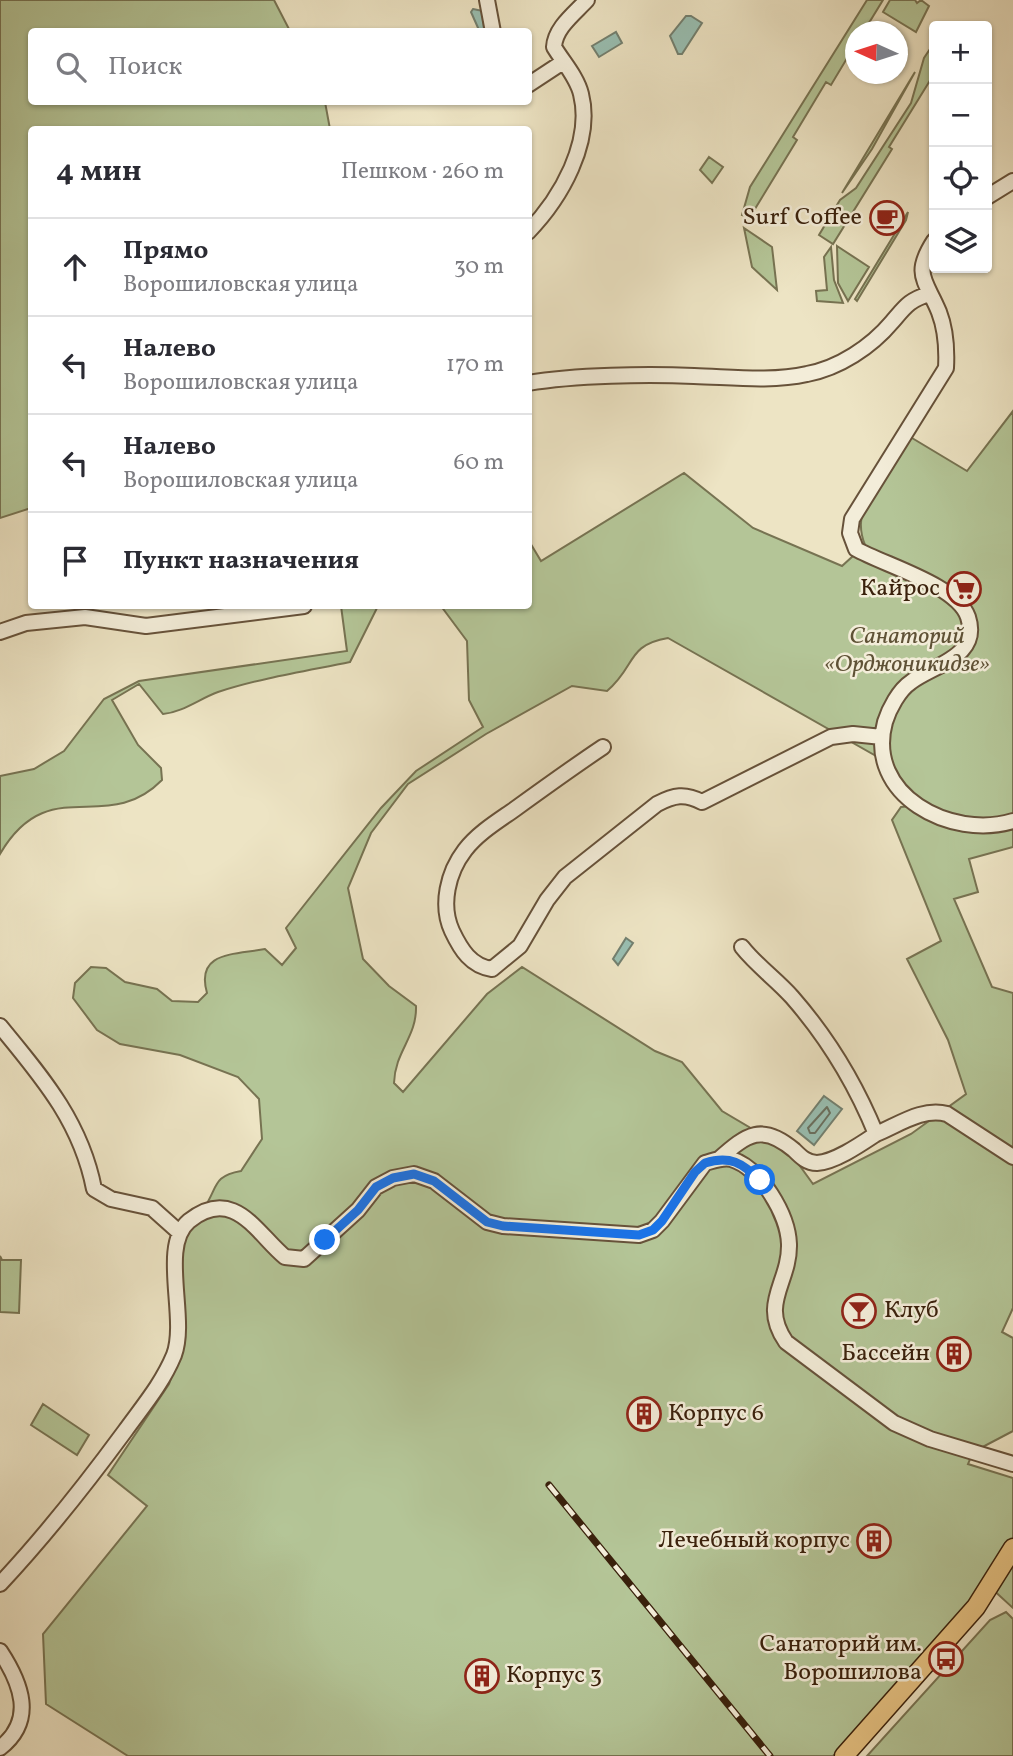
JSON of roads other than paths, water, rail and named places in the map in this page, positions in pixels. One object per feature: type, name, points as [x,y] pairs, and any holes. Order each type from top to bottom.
[{"type":"main road","points":[[844,1756],[976,1608],[1013,1548]]},
{"type":"street","points":[[487,0],[491,28]]},
{"type":"street","points":[[532,226],[571,171],[579,148],[581,93],[554,47],[556,35],[587,0]]},
{"type":"street","points":[[532,82],[563,62]]},
{"type":"street","points":[[992,194],[1013,181]]},
{"type":"street","points":[[929,252],[921,270],[939,313],[947,346],[946,368],[852,519],[850,533],[856,549],[925,581],[960,604],[967,614],[969,630],[965,648],[956,657],[911,681],[901,692],[885,719],[882,737],[883,760],[899,789],[915,806],[928,814],[979,826],[1013,821]]},
{"type":"street","points":[[532,383],[673,375],[755,378],[805,375],[835,366],[863,348],[892,322],[902,307],[913,299],[929,294]]},
{"type":"street","points":[[0,632],[26,623],[85,617],[146,626],[280,609]]},
{"type":"street","points":[[603,747],[485,831],[465,849],[452,870],[446,898],[448,923],[461,950],[480,968],[492,969],[520,946],[547,900],[565,877],[672,796],[689,795],[702,802],[831,737],[853,734],[882,737]]},
{"type":"street","points":[[743,947],[760,968],[791,996],[844,1069],[876,1134]]},
{"type":"street","points":[[0,1026],[59,1099],[89,1165],[94,1189],[111,1199],[152,1208],[180,1233]]},
{"type":"street","points":[[719,1159],[743,1138],[760,1133],[773,1135],[806,1161],[818,1163],[923,1113],[936,1111],[947,1114],[1013,1157]]},
{"type":"street","points":[[0,1584],[104,1461],[162,1380],[180,1331],[173,1268],[180,1233],[187,1223],[208,1212],[236,1212],[249,1219],[285,1257],[303,1259],[358,1210],[376,1187],[393,1178],[414,1174],[434,1181],[487,1222],[503,1226],[639,1235],[653,1230],[662,1221],[695,1172],[705,1163],[730,1158],[744,1165],[760,1180],[785,1221],[789,1246],[773,1309],[778,1331],[786,1342],[894,1423],[930,1439],[1013,1464]]},
{"type":"street","points":[[0,1651],[18,1678],[22,1704],[18,1728],[0,1748]]},
{"type":"water","points":[[473,9],[483,11],[484,28],[478,28],[471,12]]},
{"type":"water","points":[[686,16],[702,23],[682,54],[678,54],[670,36]]},
{"type":"water","points":[[616,32],[622,43],[599,57],[592,46]]},
{"type":"water","points":[[626,938],[633,943],[618,965],[613,959]]},
{"type":"water","points":[[824,1096],[842,1109],[814,1145],[797,1131]]},
{"type":"railway","points":[[549,1485],[770,1756]]},
{"type":"place","name":"Surf Coffee","points":[[887,218]]},
{"type":"place","name":"Кайрос","points":[[964,589]]},
{"type":"place","name":"Клуб","points":[[859,1311]]},
{"type":"place","name":"Бассейн","points":[[954,1354]]},
{"type":"place","name":"Корпус 6","points":[[644,1414]]},
{"type":"place","name":"Лечебный корпус","points":[[874,1541]]},
{"type":"place","name":"Санаторий им. Ворошилова","points":[[946,1659]]},
{"type":"place","name":"Корпус 3","points":[[482,1676]]},
{"type":"park label","name":"Санаторий «Орджоникидзе»","points":[[907,651]]}]
